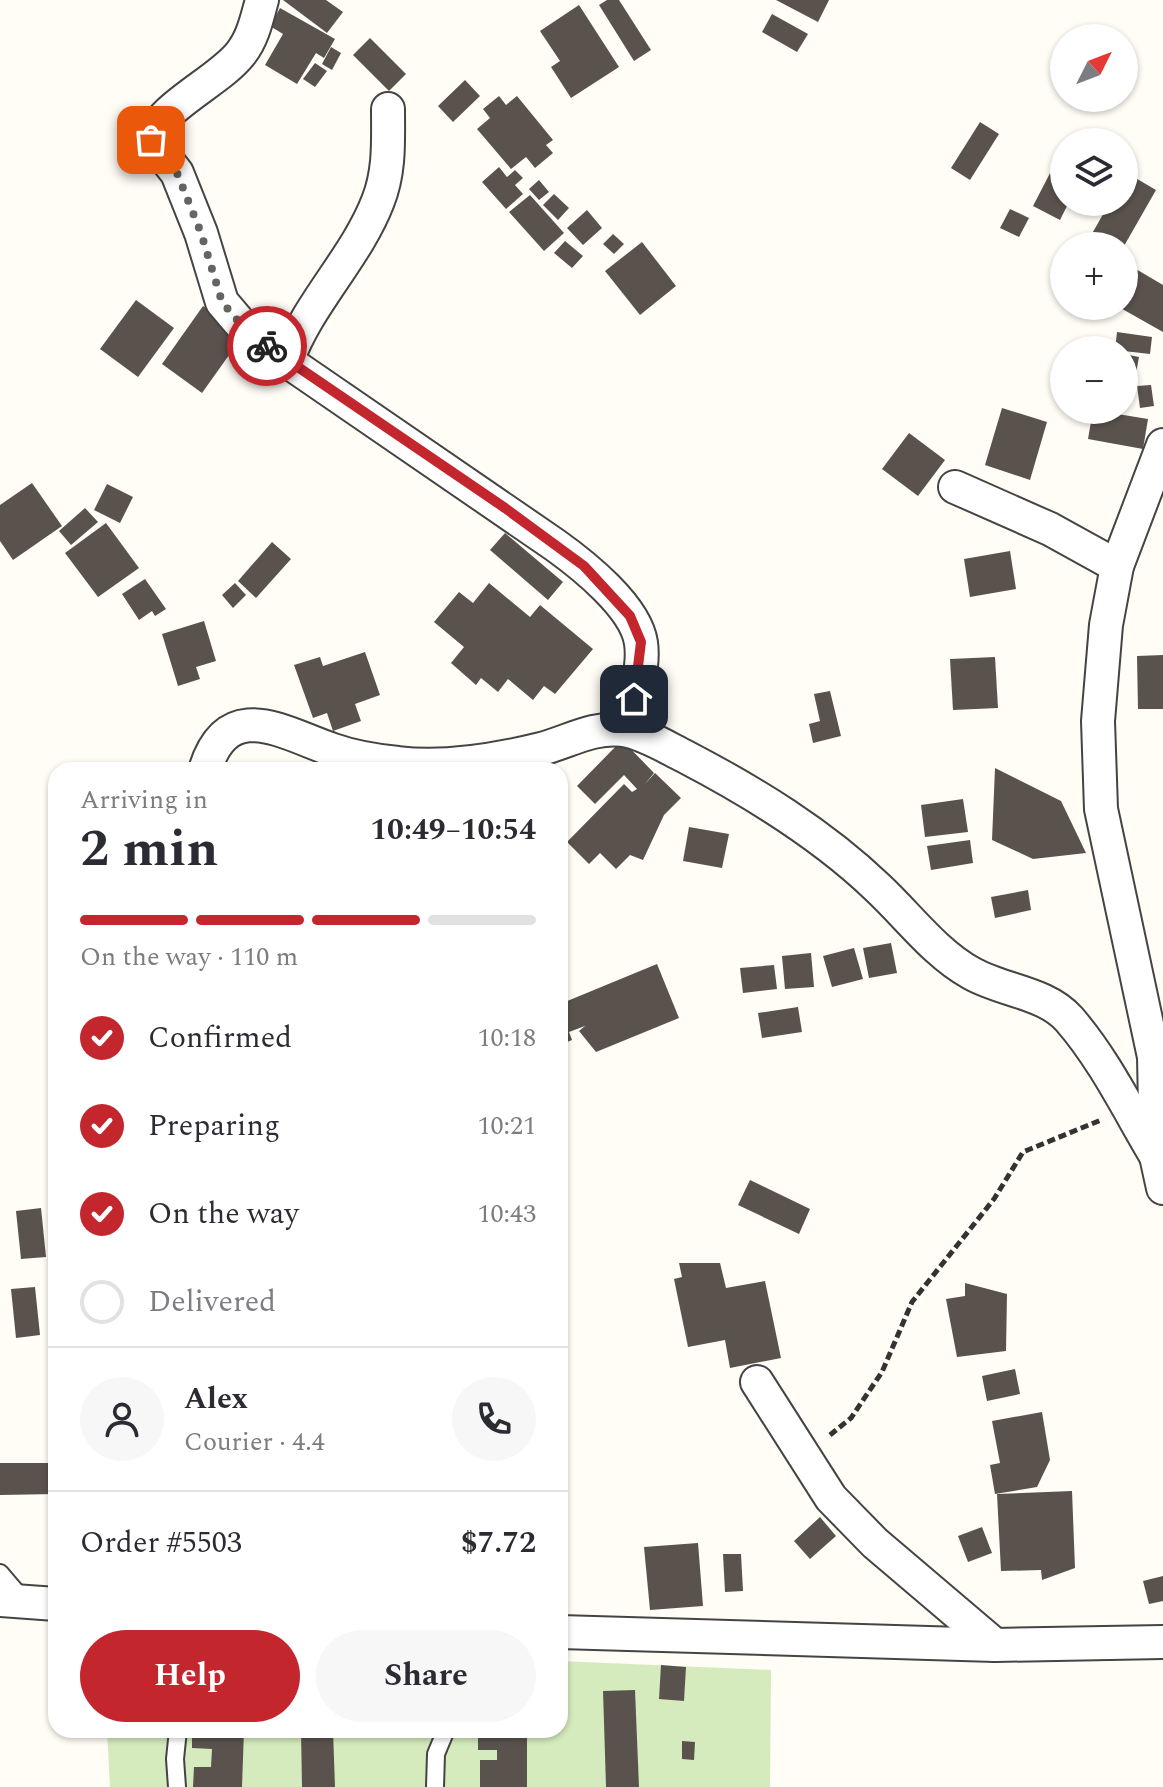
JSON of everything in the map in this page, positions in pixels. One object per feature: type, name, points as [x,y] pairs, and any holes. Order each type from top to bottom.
[{"type":"street","points":[[262,0],[250,40],[240,55],[166,115],[153,129],[151,140],[177,173],[201,233],[222,302],[245,329],[287,361],[584,566],[630,616],[641,642],[638,675],[624,730]]},
{"type":"street","points":[[287,361],[312,309],[378,201],[389,157],[388,109]]},
{"type":"street","points":[[1163,445],[1117,566],[1106,625],[1098,721],[1101,809],[1154,1057],[1156,1156],[1163,1188]]},
{"type":"street","points":[[955,487],[1050,529],[1117,566]]},
{"type":"street","points":[[208,762],[211,751],[231,732],[252,722],[270,725],[336,751],[394,762]]},
{"type":"street","points":[[453,762],[494,759],[544,748],[597,730],[624,730],[735,783],[795,822],[877,886],[935,945],[970,973],[1044,1000],[1068,1017],[1156,1156]]},
{"type":"street","points":[[757,1382],[831,1498],[875,1543],[995,1645]]},
{"type":"street","points":[[12,1601],[48,1603]]},
{"type":"street","points":[[568,1632],[995,1645],[1163,1642]]},
{"type":"lane","points":[[0,1573],[12,1601]]},
{"type":"lane","points":[[177,1738],[177,1787]]},
{"type":"lane","points":[[435,1787],[436,1754],[443,1738]]},
{"type":"path","points":[[803,1457],[851,1418],[882,1372],[912,1302],[994,1199],[1023,1152],[1128,1110]]},
{"type":"green space","points":[[568,1661],[771,1670],[770,1787],[110,1787],[107,1738],[568,1738]]},
{"type":"building","points":[[283,0],[326,0],[343,12],[327,33]]},
{"type":"building","points":[[607,0],[619,0],[651,50],[634,61],[599,5]]},
{"type":"building","points":[[776,0],[829,0],[818,22]]},
{"type":"building","points":[[579,5],[619,67],[571,98],[551,67],[560,61],[540,31]]},
{"type":"building","points":[[280,8],[335,39],[324,58],[316,53],[297,84],[265,65],[283,34],[270,26]]},
{"type":"building","points":[[772,14],[808,34],[797,52],[762,32]]},
{"type":"building","points":[[370,38],[406,74],[389,91],[353,55]]},
{"type":"building","points":[[331,47],[341,53],[332,70],[322,64]]},
{"type":"building","points":[[315,63],[327,71],[315,87],[303,79]]},
{"type":"building","points":[[465,80],[480,96],[453,122],[438,106]]},
{"type":"building","points":[[499,96],[506,105],[517,96],[553,140],[546,145],[553,153],[535,168],[526,157],[511,169],[477,129],[490,118],[483,109]]},
{"type":"building","points":[[980,122],[999,134],[970,180],[951,168]]},
{"type":"building","points":[[499,167],[507,177],[515,170],[523,178],[515,185],[523,194],[506,209],[482,182]]},
{"type":"building","points":[[1050,173],[1050,215],[1033,206]]},
{"type":"building","points":[[1138,179],[1156,190],[1132,232],[1093,232],[1102,216],[1138,216]]},
{"type":"building","points":[[539,180],[549,192],[539,200],[529,189]]},
{"type":"building","points":[[554,194],[569,208],[558,220],[543,205]]},
{"type":"building","points":[[530,195],[564,233],[544,251],[509,212]]},
{"type":"building","points":[[1010,209],[1029,218],[1019,237],[1000,228]]},
{"type":"building","points":[[587,210],[602,228],[583,245],[567,228]]},
{"type":"building","points":[[613,234],[624,244],[614,254],[603,244]]},
{"type":"building","points":[[565,241],[583,256],[572,268],[554,253]]},
{"type":"building","points":[[642,242],[676,286],[640,315],[605,271]]},
{"type":"building","points":[[1138,270],[1163,285],[1163,332],[1138,318]]},
{"type":"building","points":[[136,300],[174,328],[138,377],[100,349]]},
{"type":"building","points":[[203,306],[244,334],[202,393],[162,364]]},
{"type":"building","points":[[1117,332],[1152,337],[1150,354],[1138,353],[1138,336],[1117,336]]},
{"type":"building","points":[[1151,385],[1154,406],[1140,408],[1138,386]]},
{"type":"building","points":[[1002,408],[1047,422],[1030,480],[985,465]]},
{"type":"building","points":[[1138,417],[1148,419],[1143,449],[1088,439],[1091,424],[1138,424]]},
{"type":"building","points":[[909,433],[945,460],[918,496],[882,469]]},
{"type":"building","points":[[32,483],[62,526],[13,560],[0,541],[0,505]]},
{"type":"building","points":[[107,484],[133,497],[120,523],[94,510]]},
{"type":"building","points":[[85,508],[98,522],[71,545],[59,531]]},
{"type":"building","points":[[106,523],[139,568],[98,597],[65,553]]},
{"type":"building","points":[[505,533],[563,582],[548,600],[490,550]]},
{"type":"building","points":[[272,542],[291,559],[256,598],[238,581]]},
{"type":"building","points":[[1010,551],[1016,589],[970,597],[964,559]]},
{"type":"building","points":[[145,579],[166,609],[155,616],[152,611],[139,620],[122,594]]},
{"type":"building","points":[[235,583],[246,595],[233,608],[222,595]]},
{"type":"building","points":[[489,583],[530,617],[540,605],[593,649],[555,694],[544,686],[533,700],[508,679],[498,692],[481,678],[476,685],[451,663],[464,647],[434,622],[459,592],[473,603]]},
{"type":"building","points":[[204,621],[216,661],[196,667],[200,679],[178,686],[162,634]]},
{"type":"building","points":[[365,652],[380,695],[355,704],[361,721],[333,731],[327,713],[313,718],[294,665],[320,657],[323,666]]},
{"type":"building","points":[[1163,655],[1163,709],[1138,709],[1137,656]]},
{"type":"building","points":[[995,657],[998,708],[953,710],[950,659]]},
{"type":"building","points":[[830,691],[841,736],[813,743],[809,724],[820,721],[814,694]]},
{"type":"building","points":[[622,740],[654,773],[644,785],[655,773],[681,798],[664,815],[643,860],[630,855],[616,869],[600,853],[589,864],[568,841],[624,784],[632,792],[637,789],[624,775],[595,804],[577,786]]},
{"type":"building","points":[[995,768],[1061,801],[1086,853],[1033,859],[992,840]]},
{"type":"building","points":[[963,799],[968,832],[925,837],[921,805]]},
{"type":"building","points":[[689,827],[729,834],[722,868],[683,861]]},
{"type":"building","points":[[970,840],[973,863],[931,870],[927,846]]},
{"type":"building","points":[[1028,890],[1031,910],[995,918],[991,897]]},
{"type":"building","points":[[891,943],[897,973],[869,978],[863,948]]},
{"type":"building","points":[[854,948],[863,979],[832,987],[823,956]]},
{"type":"building","points":[[811,953],[814,987],[785,989],[782,956]]},
{"type":"building","points":[[657,964],[679,1018],[596,1052],[579,1031],[585,1026],[569,1032],[572,1040],[568,1042],[568,1001]]},
{"type":"building","points":[[774,965],[777,989],[743,993],[740,968]]},
{"type":"building","points":[[798,1007],[802,1032],[762,1038],[758,1013]]},
{"type":"building","points":[[750,1180],[810,1209],[799,1234],[738,1205]]},
{"type":"building","points":[[41,1208],[46,1257],[21,1259],[16,1211]]},
{"type":"building","points":[[679,1263],[720,1263],[726,1288],[765,1281],[781,1358],[730,1368],[725,1340],[688,1347],[674,1279],[682,1277]]},
{"type":"building","points":[[965,1283],[1007,1294],[1006,1351],[957,1357],[946,1299],[965,1296]]},
{"type":"building","points":[[35,1287],[40,1335],[16,1338],[11,1289]]},
{"type":"building","points":[[1015,1369],[1020,1394],[987,1401],[982,1376]]},
{"type":"building","points":[[1042,1412],[1050,1460],[1037,1487],[995,1494],[990,1465],[1000,1463],[992,1421]]},
{"type":"building","points":[[0,1463],[48,1463],[48,1494],[0,1495]]},
{"type":"building","points":[[1072,1491],[1075,1568],[1042,1580],[1041,1570],[1001,1571],[997,1494]]},
{"type":"building","points":[[820,1517],[836,1536],[810,1559],[794,1541]]},
{"type":"building","points":[[982,1527],[992,1553],[968,1562],[958,1536]]},
{"type":"building","points":[[698,1543],[703,1606],[650,1610],[644,1547]]},
{"type":"building","points":[[723,1554],[741,1554],[743,1591],[725,1592]]},
{"type":"building","points":[[1163,1576],[1163,1601],[1149,1604],[1143,1581]]},
{"type":"building","points":[[661,1665],[686,1667],[684,1701],[659,1699]]},
{"type":"building","points":[[635,1690],[639,1787],[606,1787],[603,1691]]},
{"type":"building","points":[[192,1738],[244,1738],[242,1787],[193,1787],[194,1767],[211,1767],[212,1749],[192,1748]]},
{"type":"building","points":[[301,1738],[333,1738],[335,1787],[302,1787]]},
{"type":"building","points":[[478,1738],[527,1738],[527,1787],[480,1787],[480,1760],[497,1760],[497,1750],[478,1750]]},
{"type":"building","points":[[682,1741],[695,1742],[694,1760],[682,1759]]},
{"type":"way so far","points":[[151,140],[177,173],[201,233],[222,302],[245,329],[267,346]]},
{"type":"route","points":[[267,346],[505,508],[584,566],[630,616],[641,642],[641,663],[634,699]]}]
